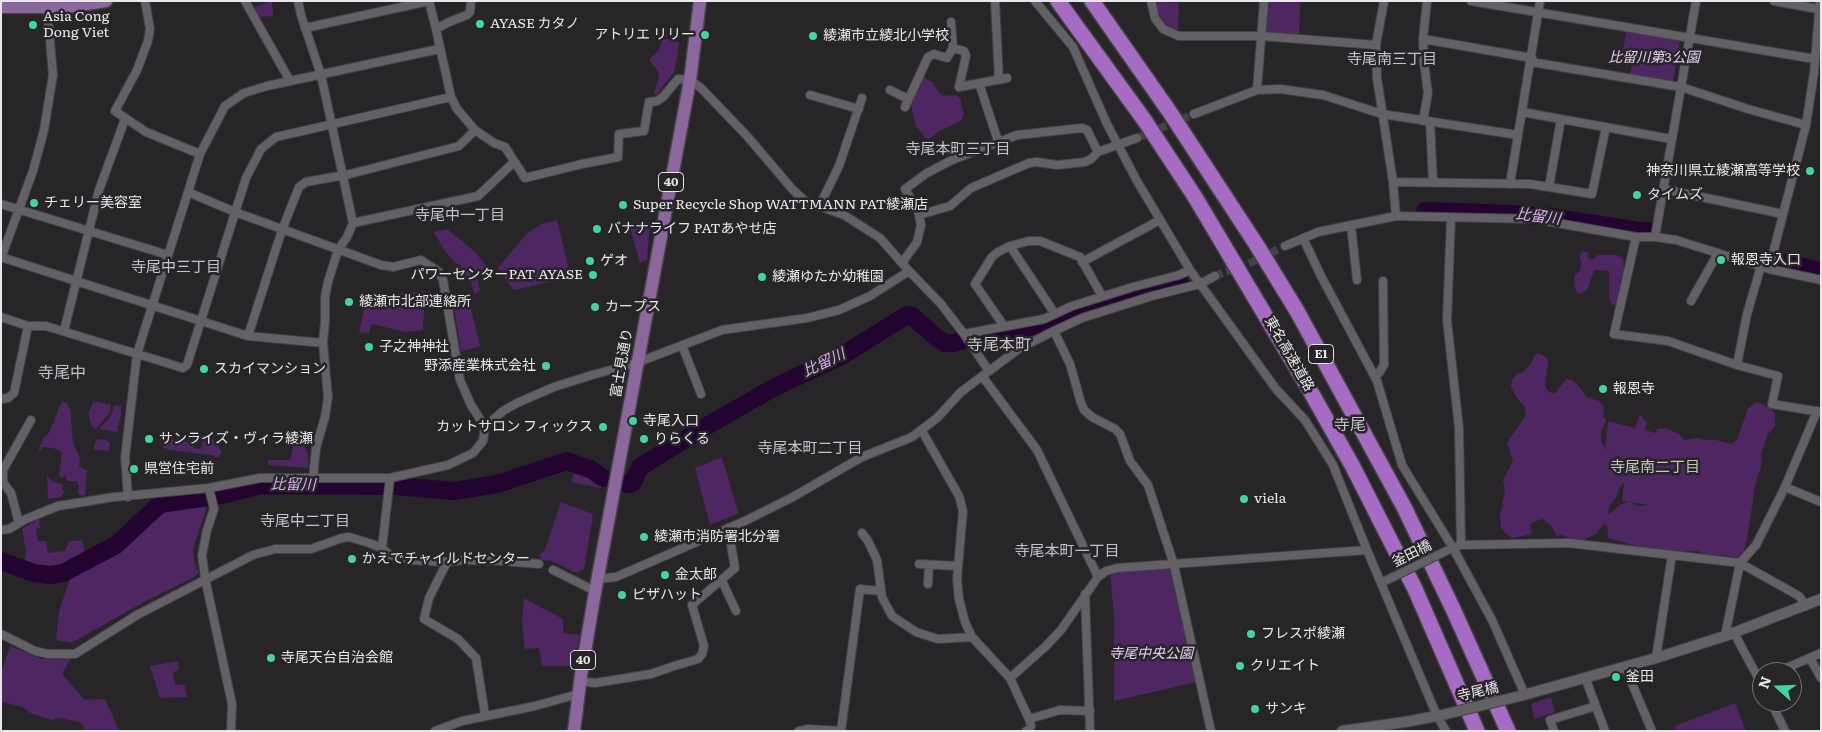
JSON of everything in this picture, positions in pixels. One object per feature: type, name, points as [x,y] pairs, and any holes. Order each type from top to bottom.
[{"type":"highway","name":"東名高速道路","points":[[1058,1],[1144,121],[1195,197],[1307,385],[1353,467],[1415,589],[1477,731]]},
{"type":"highway","name":"東名高速道路","points":[[1092,1],[1169,111],[1256,244],[1297,311],[1404,507],[1508,731]]},
{"type":"main road","points":[[1,7],[47,8],[106,1]]},
{"type":"main road","name":"富士見通り","points":[[574,731],[580,681],[636,363],[690,80],[700,1]]},
{"type":"street","points":[[145,1],[150,29],[148,41],[137,70],[115,111],[156,137],[200,154]]},
{"type":"street","points":[[245,1],[290,81]]},
{"type":"street","points":[[298,1],[321,75],[353,223],[347,237],[338,250],[325,297],[326,321],[323,343],[328,397],[325,417],[316,448],[313,478]]},
{"type":"street","points":[[305,28],[429,1],[451,97],[457,109],[475,130],[494,143],[505,147],[525,178],[618,157],[619,134],[644,131],[649,102],[657,101],[663,97],[678,79],[690,80],[701,88],[747,136],[792,190],[805,201],[844,215],[880,238],[941,304],[967,337],[986,373],[1037,450],[1098,577]]},
{"type":"street","points":[[436,29],[470,12],[470,1]]},
{"type":"street","points":[[995,1],[999,80]]},
{"type":"street","points":[[1034,1],[1073,47],[1107,124],[1190,270],[1276,389],[1305,420],[1333,465],[1367,550],[1383,582],[1446,731]]},
{"type":"street","points":[[1151,1],[1155,18],[1163,29],[1179,36],[1260,36],[1376,44]]},
{"type":"street","points":[[1256,90],[1264,1]]},
{"type":"street","points":[[1384,1],[1376,44],[1382,114],[1393,182],[1396,216]]},
{"type":"street","points":[[1427,1],[1423,39],[1428,92],[1427,121],[1433,182]]},
{"type":"street","points":[[1471,1],[1815,59]]},
{"type":"street","points":[[1510,184],[1540,1]]},
{"type":"street","points":[[1655,237],[1696,1]]},
{"type":"street","points":[[1737,365],[1747,314],[1783,214],[1806,125],[1815,59],[1819,5],[1774,1]]},
{"type":"street","points":[[47,8],[52,74],[40,152],[1,257],[248,336],[323,343]]},
{"type":"street","points":[[905,107],[928,57],[934,54],[947,58],[953,48],[952,22]]},
{"type":"street","points":[[1423,39],[1681,88],[1806,125]]},
{"type":"street","points":[[953,48],[964,51],[966,56],[959,87],[1008,78]]},
{"type":"street","points":[[128,497],[125,458],[137,354],[200,154],[225,106],[244,93],[290,81],[439,49]]},
{"type":"street","points":[[979,83],[998,141]]},
{"type":"street","points":[[1194,114],[1256,90],[1280,89],[1323,96],[1382,114],[1518,135]]},
{"type":"street","points":[[890,90],[908,99]]},
{"type":"street","points":[[810,95],[858,108]]},
{"type":"street","points":[[1,317],[28,326],[46,326],[64,331],[183,368],[186,365],[201,320],[246,178],[261,149],[276,137],[451,97]]},
{"type":"street","points":[[819,207],[839,166],[862,98]]},
{"type":"street","points":[[1522,112],[1671,139]]},
{"type":"street","points":[[64,331],[99,190],[125,118]]},
{"type":"street","points":[[1549,187],[1561,119]]},
{"type":"street","points":[[1393,182],[1530,184],[1592,194],[1606,127]]},
{"type":"street","points":[[902,263],[917,242],[922,225],[919,215],[905,189],[927,173],[952,160],[1017,135],[1082,128],[1087,130],[1098,152]]},
{"type":"street","points":[[248,336],[282,230],[299,187],[306,182],[344,175],[459,146],[475,130]]},
{"type":"street","points":[[919,215],[950,206],[971,188],[1029,163],[1037,162],[1057,165],[1085,162],[1098,152],[1137,138]]},
{"type":"street","points":[[353,223],[478,196],[514,162]]},
{"type":"street","points":[[1663,190],[1783,214]]},
{"type":"street","points":[[188,192],[282,230],[381,265],[393,267],[422,260],[439,272],[443,280],[460,380],[471,405],[485,427]]},
{"type":"street","points":[[1,204],[168,255]]},
{"type":"street","points":[[1285,246],[1318,232],[1396,216],[1534,219],[1636,237],[1676,240],[1765,267],[1821,280]]},
{"type":"street","points":[[1451,218],[1446,320],[1459,428],[1454,547]]},
{"type":"street","points":[[1082,262],[1160,220]]},
{"type":"street","points":[[1351,225],[1357,280]]},
{"type":"street","points":[[1636,237],[1614,334],[1668,341],[1737,365],[1778,376],[1772,404],[1819,412],[1756,545],[1740,563],[1730,634],[1752,667]]},
{"type":"street","points":[[1303,238],[1320,276],[1374,374],[1402,465],[1454,547],[1492,620],[1523,696]]},
{"type":"street","points":[[1004,326],[975,284],[992,257],[1010,246],[1029,241],[1040,241],[1080,257],[1102,296]]},
{"type":"street","points":[[1010,246],[1055,314]]},
{"type":"street","points":[[1691,301],[1718,253]]},
{"type":"street","points":[[967,337],[1004,326],[1044,319],[1072,306],[1179,275],[1190,270]]},
{"type":"street","points":[[1,530],[9,529],[58,506],[114,497],[210,489],[260,478],[390,481],[448,465],[473,453],[483,441],[485,427],[503,411],[524,400],[582,378],[636,363],[722,330],[807,318],[839,310],[870,296],[909,271]]},
{"type":"street","points":[[552,570],[589,588],[728,528],[791,498],[862,457],[901,443],[922,431],[961,392],[1020,348],[1082,318],[1200,284],[1215,276]]},
{"type":"street","points":[[1374,374],[1382,370],[1384,365],[1383,281]]},
{"type":"street","points":[[1,398],[8,398],[14,392],[28,326]]},
{"type":"street","points":[[1054,331],[1070,364],[1080,403],[1084,410],[1120,434],[1130,461],[1148,485],[1174,565],[1211,731]]},
{"type":"street","points":[[682,345],[701,394]]},
{"type":"street","points":[[19,523],[10,493],[3,482],[3,470],[31,420]]},
{"type":"street","points":[[922,431],[959,496],[963,511],[957,580],[959,599],[965,622],[972,637],[1010,678],[1029,719],[1031,726],[1026,731]]},
{"type":"street","points":[[382,548],[390,481]]},
{"type":"street","points":[[1785,487],[1821,502]]},
{"type":"street","points":[[210,489],[214,509],[202,555],[205,578],[232,704],[231,731]]},
{"type":"street","points":[[580,681],[595,683],[651,674],[698,659],[702,654],[704,646],[692,605],[735,568],[728,528]]},
{"type":"street","points":[[862,532],[877,560],[882,597],[892,616],[916,632],[938,639],[972,637]]},
{"type":"street","points":[[1,634],[36,651],[48,654],[76,654],[137,614],[253,555],[275,548],[311,549],[349,537],[382,548],[390,555],[401,559],[420,562],[465,560],[539,564]]},
{"type":"street","points":[[1454,547],[1569,543],[1740,563],[1798,596],[1806,606]]},
{"type":"street","name":"釜田橋","points":[[1383,582],[1454,547]]},
{"type":"street","points":[[1010,678],[1056,636],[1098,577],[1106,571],[1117,568],[1174,565],[1264,556],[1367,550]]},
{"type":"street","points":[[1656,658],[1672,555]]},
{"type":"street","points":[[447,562],[429,598],[424,618],[450,633],[471,651],[476,658],[485,715]]},
{"type":"street","points":[[919,564],[958,566]]},
{"type":"street","points":[[928,584],[929,565]]},
{"type":"street","points":[[722,581],[736,612]]},
{"type":"street","points":[[800,731],[808,729],[841,731],[860,589],[881,591]]},
{"type":"street","points":[[1085,594],[1090,731]]},
{"type":"street","name":"寺尾橋","points":[[1342,731],[1406,722],[1523,696],[1656,658],[1730,634],[1821,599]]},
{"type":"street","points":[[1800,662],[1821,653]]},
{"type":"street","points":[[1810,658],[1821,678]]},
{"type":"street","points":[[1625,667],[1652,731]]},
{"type":"street","points":[[1586,677],[1605,731]]},
{"type":"street","points":[[435,731],[485,715],[535,706],[578,695]]},
{"type":"street","points":[[1554,731],[1550,720],[1596,706]]},
{"type":"street","points":[[1029,719],[1060,710],[1090,711]]},
{"type":"street","points":[[1776,712],[1785,731]]},
{"type":"green space","points":[[272,1],[273,16],[259,17],[254,7]]},
{"type":"green space","points":[[1268,1],[1300,1],[1299,36],[1269,33],[1266,29]]},
{"type":"green space","points":[[1155,2],[1179,3],[1178,30],[1167,25],[1159,14]]},
{"type":"green space","name":"比留川第3公園","points":[[1626,31],[1680,41],[1673,82],[1630,75],[1634,54],[1623,51]]},
{"type":"green space","points":[[668,39],[679,43],[678,53],[674,72],[657,94],[654,93],[659,78],[658,71],[649,60],[658,51],[662,40]]},
{"type":"green space","points":[[923,77],[933,83],[938,92],[943,96],[956,95],[960,98],[964,115],[959,122],[941,130],[929,139],[925,138],[916,126],[911,103]]},
{"type":"green space","points":[[557,220],[570,274],[569,277],[515,290],[498,268],[527,233],[542,224]]},
{"type":"green space","points":[[650,222],[647,260],[640,263],[630,228]]},
{"type":"green space","points":[[447,229],[475,252],[492,273],[487,279],[481,275],[477,278],[480,290],[475,295],[468,277],[464,277],[461,265],[455,263],[444,250],[434,232]]},
{"type":"green space","points":[[1582,251],[1588,253],[1588,258],[1591,260],[1598,255],[1617,255],[1623,259],[1624,270],[1620,282],[1618,304],[1613,306],[1609,299],[1609,271],[1594,270],[1588,288],[1583,293],[1578,294],[1574,287],[1575,275],[1580,271],[1582,263],[1579,258]]},
{"type":"green space","points":[[425,291],[423,330],[405,332],[372,324],[369,333],[359,332],[368,292],[395,294]]},
{"type":"green space","points":[[470,305],[480,346],[461,352],[454,307]]},
{"type":"green space","points":[[1538,353],[1546,357],[1548,361],[1545,386],[1549,392],[1555,393],[1566,379],[1572,380],[1587,397],[1599,401],[1604,407],[1603,415],[1606,421],[1601,432],[1601,441],[1605,448],[1611,451],[1605,447],[1608,421],[1635,428],[1640,414],[1647,423],[1645,430],[1656,433],[1657,429],[1666,428],[1679,434],[1684,440],[1698,438],[1732,444],[1738,438],[1748,408],[1756,402],[1765,405],[1775,413],[1775,426],[1768,434],[1762,452],[1761,468],[1756,481],[1743,554],[1736,558],[1724,555],[1709,556],[1697,551],[1674,552],[1632,545],[1608,538],[1607,525],[1604,524],[1596,534],[1583,540],[1561,535],[1557,536],[1552,527],[1543,519],[1530,525],[1532,533],[1528,535],[1512,538],[1505,533],[1501,528],[1500,516],[1505,491],[1503,480],[1513,461],[1507,443],[1526,415],[1524,405],[1511,388],[1512,380],[1531,364],[1534,356]],"holes":[[[1624,482],[1622,501],[1629,502],[1621,504],[1608,515],[1610,505]],[[1629,502],[1649,505],[1638,506]]]},
{"type":"green space","points":[[62,401],[67,403],[71,413],[72,435],[80,458],[79,466],[87,471],[85,495],[83,496],[78,494],[79,485],[76,481],[67,481],[65,475],[62,478],[59,475],[62,452],[53,448],[43,447],[37,455],[43,438],[49,433]]},
{"type":"green space","points":[[94,401],[111,405],[110,412],[96,429],[92,427],[88,413]]},
{"type":"green space","points":[[121,405],[117,432],[99,429],[111,416],[114,406]]},
{"type":"green space","points":[[292,432],[298,432],[308,455],[308,468],[268,465],[268,460],[290,460],[293,448]]},
{"type":"green space","points":[[204,437],[218,441],[219,449],[222,450],[219,457],[169,450],[163,447],[164,438],[187,442],[196,449],[201,449]]},
{"type":"green space","points":[[97,440],[107,440],[110,444],[109,451],[93,448]]},
{"type":"green space","points":[[722,457],[738,512],[710,525],[695,468]]},
{"type":"green space","points":[[576,467],[605,479],[601,488],[571,482]]},
{"type":"green space","points":[[47,476],[54,482],[62,484],[64,493],[60,497],[48,499]]},
{"type":"green space","points":[[205,501],[206,509],[193,549],[195,565],[199,573],[193,578],[146,601],[71,643],[56,640],[59,611],[71,576],[89,562],[117,548],[162,506]]},
{"type":"green space","points":[[561,502],[593,514],[584,569],[576,573],[552,561],[542,560],[539,555],[545,550]]},
{"type":"green space","points":[[39,519],[40,528],[36,529],[38,541],[46,541],[48,553],[65,551],[69,541],[82,540],[86,555],[64,570],[50,573],[34,571],[23,567],[26,553],[22,529]]},
{"type":"green space","name":"寺尾中央公園","points":[[1124,570],[1171,570],[1196,682],[1114,701],[1114,616],[1110,574]]},
{"type":"green space","points":[[524,598],[563,619],[563,633],[580,635],[573,666],[542,666],[539,648],[525,649],[522,623]]},
{"type":"green space","points":[[10,646],[41,659],[71,658],[62,674],[85,700],[105,699],[119,730],[84,731],[84,726],[79,722],[61,718],[52,720],[30,713],[22,707],[3,702],[1,705],[1,672]]},
{"type":"green space","points":[[178,661],[179,670],[173,672],[175,684],[185,685],[187,697],[160,698],[150,666]]},
{"type":"green space","points":[[1551,697],[1555,712],[1534,719],[1531,704]]},
{"type":"green space","points":[[1735,703],[1746,731],[1676,731],[1675,726]]},
{"type":"waterway","name":"比留川","points":[[1425,211],[1550,217],[1639,231],[1651,231]]},
{"type":"waterway","name":"比留川","points":[[1785,263],[1821,271]]},
{"type":"waterway","name":"比留川","points":[[1052,324],[1119,299],[1180,284]]},
{"type":"waterway","name":"比留川","points":[[627,484],[633,482],[640,467],[705,427],[775,387],[843,355],[907,315],[912,316],[945,343],[954,343],[976,336],[1035,326]]},
{"type":"waterway","name":"比留川","points":[[1,561],[34,573],[50,575],[63,573],[116,545],[160,504],[222,495],[261,485],[395,486],[455,491],[497,484],[567,461],[592,470],[603,478]]},
{"type":"tunnel","points":[[1137,138],[1194,114]]},
{"type":"tunnel","points":[[1215,276],[1252,262],[1285,246]]},
{"type":"place","name":"AYASE カタノ","points":[[480,24]]},
{"type":"place","name":"Asia Cong Dong Viet","points":[[33,25]]},
{"type":"place","name":"アトリエ リリー","points":[[705,35]]},
{"type":"place","name":"綾瀬市立綾北小学校","points":[[813,36]]},
{"type":"place","name":"神奈川県立綾瀬高等学校","points":[[1810,171]]},
{"type":"place","name":"タイムズ","points":[[1637,195]]},
{"type":"place","name":"チェリー美容室","points":[[34,203]]},
{"type":"place","name":"Super Recycle Shop WATTMANN PAT綾瀬店","points":[[623,205]]},
{"type":"place","name":"バナナライフ PATあやせ店","points":[[597,229]]},
{"type":"place","name":"報恩寺入口","points":[[1721,260]]},
{"type":"place","name":"ゲオ","points":[[590,261]]},
{"type":"place","name":"パワーセンターPAT AYASE","points":[[593,275]]},
{"type":"place","name":"綾瀬ゆたか幼稚園","points":[[762,277]]},
{"type":"place","name":"綾瀬市北部連絡所","points":[[349,302]]},
{"type":"place","name":"カープス","points":[[595,307]]},
{"type":"place","name":"子之神神社","points":[[369,347]]},
{"type":"place","name":"野添産業株式会社","points":[[546,366]]},
{"type":"place","name":"スカイマンション","points":[[204,369]]},
{"type":"place","name":"報恩寺","points":[[1603,389]]},
{"type":"place","name":"寺尾入口","points":[[633,421]]},
{"type":"place","name":"カットサロン フィックス","points":[[603,427]]},
{"type":"place","name":"サンライズ・ヴィラ綾瀬","points":[[149,439]]},
{"type":"place","name":"りらくる","points":[[644,439]]},
{"type":"place","name":"県営住宅前","points":[[134,469]]},
{"type":"place","name":"viela","points":[[1244,499]]},
{"type":"place","name":"綾瀬市消防署北分署","points":[[644,537]]},
{"type":"place","name":"かえでチャイルドセンター","points":[[352,559]]},
{"type":"place","name":"金太郎","points":[[665,575]]},
{"type":"place","name":"ピザハット","points":[[622,595]]},
{"type":"place","name":"フレスポ綾瀬","points":[[1251,634]]},
{"type":"place","name":"寺尾天台自治会館","points":[[271,658]]},
{"type":"place","name":"クリエイト","points":[[1240,666]]},
{"type":"place","name":"釜田","points":[[1616,677]]},
{"type":"place","name":"サンキ","points":[[1255,709]]},
{"type":"district","name":"寺尾南三丁目","points":[[1392,60]]},
{"type":"district","name":"寺尾本町三丁目","points":[[958,150]]},
{"type":"district","name":"寺尾中一丁目","points":[[460,216]]},
{"type":"district","name":"寺尾中三丁目","points":[[176,268]]},
{"type":"district","name":"寺尾本町","points":[[999,345]]},
{"type":"district","name":"寺尾中","points":[[62,373]]},
{"type":"district","name":"寺尾","points":[[1350,425]]},
{"type":"district","name":"寺尾本町二丁目","points":[[810,449]]},
{"type":"district","name":"寺尾南二丁目","points":[[1655,468]]},
{"type":"district","name":"寺尾中二丁目","points":[[305,522]]},
{"type":"district","name":"寺尾本町一丁目","points":[[1067,552]]}]
